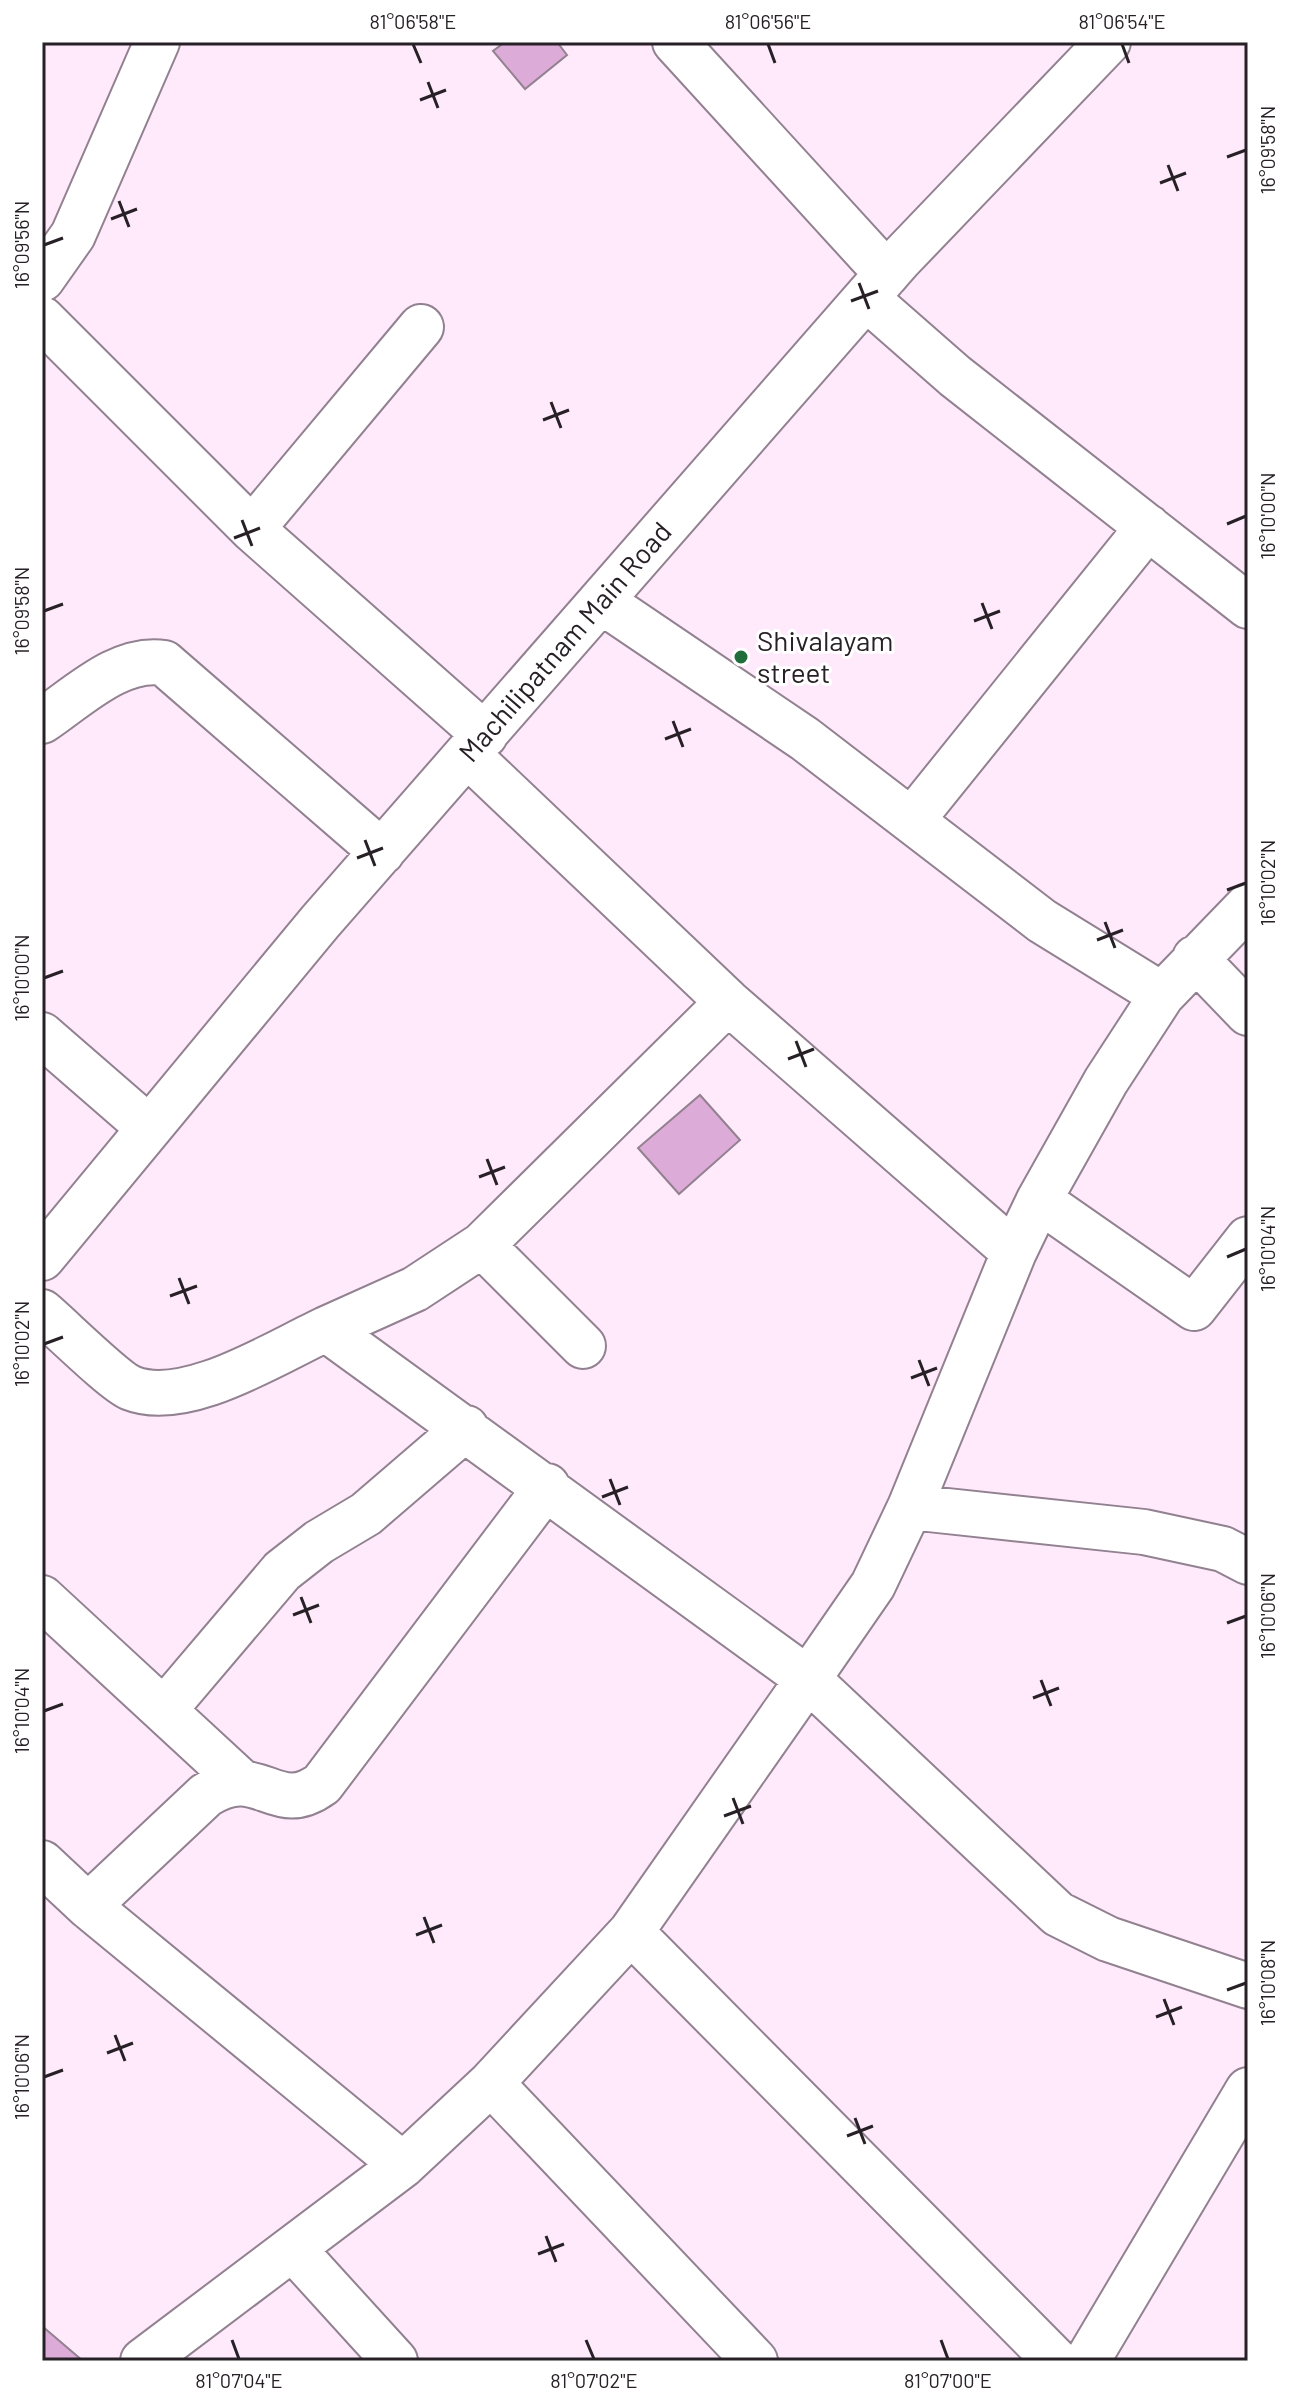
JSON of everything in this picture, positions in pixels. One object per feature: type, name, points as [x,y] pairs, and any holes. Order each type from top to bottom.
[{"type":"street","points":[[42,279],[73,235],[157,42]]},
{"type":"street","points":[[675,42],[876,286],[955,376],[1248,606]]},
{"type":"street","name":"Machilipatnam Main Road","points":[[42,1258],[382,852],[876,286],[1108,42]]},
{"type":"street","points":[[42,319],[252,529],[476,745],[728,1002],[1014,1252]]},
{"type":"street","points":[[252,529],[421,327]]},
{"type":"street","points":[[912,820],[1148,527]]},
{"type":"street","points":[[601,601],[805,739],[1042,921],[1162,995]]},
{"type":"street","points":[[42,721],[122,668],[145,660],[164,663],[382,852]]},
{"type":"street","points":[[143,2361],[403,2165],[491,2083],[631,1932],[873,1585],[910,1507],[1014,1252],[1039,1200],[1106,1081],[1162,995],[1248,906]]},
{"type":"street","points":[[1195,958],[1248,1013]]},
{"type":"street","points":[[42,1312],[130,1387],[167,1394],[210,1383],[415,1289],[482,1245],[728,1002]]},
{"type":"street","points":[[42,1035],[149,1128]]},
{"type":"street","points":[[1039,1200],[1194,1308],[1248,1239]]},
{"type":"street","points":[[482,1245],[583,1346]]},
{"type":"street","points":[[326,1329],[547,1486],[808,1679],[1058,1914],[1108,1939],[1248,1986]]},
{"type":"street","points":[[164,1710],[282,1571],[319,1542],[366,1514],[466,1428]]},
{"type":"street","points":[[42,1598],[240,1781],[290,1797],[307,1795],[322,1784],[547,1486]]},
{"type":"street","points":[[910,1507],[1144,1532],[1223,1549],[1248,1562]]},
{"type":"street","points":[[88,1906],[206,1795],[222,1785],[240,1781]]},
{"type":"street","points":[[42,1863],[88,1906],[403,2165]]},
{"type":"street","points":[[631,1932],[1056,2361]]},
{"type":"street","points":[[491,2083],[755,2361]]},
{"type":"street","points":[[1087,2361],[1244,2114]]},
{"type":"street","points":[[294,2250],[395,2361]]},
{"type":"building","points":[[505,42],[557,42],[567,55],[525,89],[493,51]]},
{"type":"building","points":[[700,1095],[740,1140],[679,1194],[638,1148]]},
{"type":"building","points":[[42,2326],[83,2361],[42,2361]]},
{"type":"place","name":"Shivalayam street","points":[[741,657]]}]
